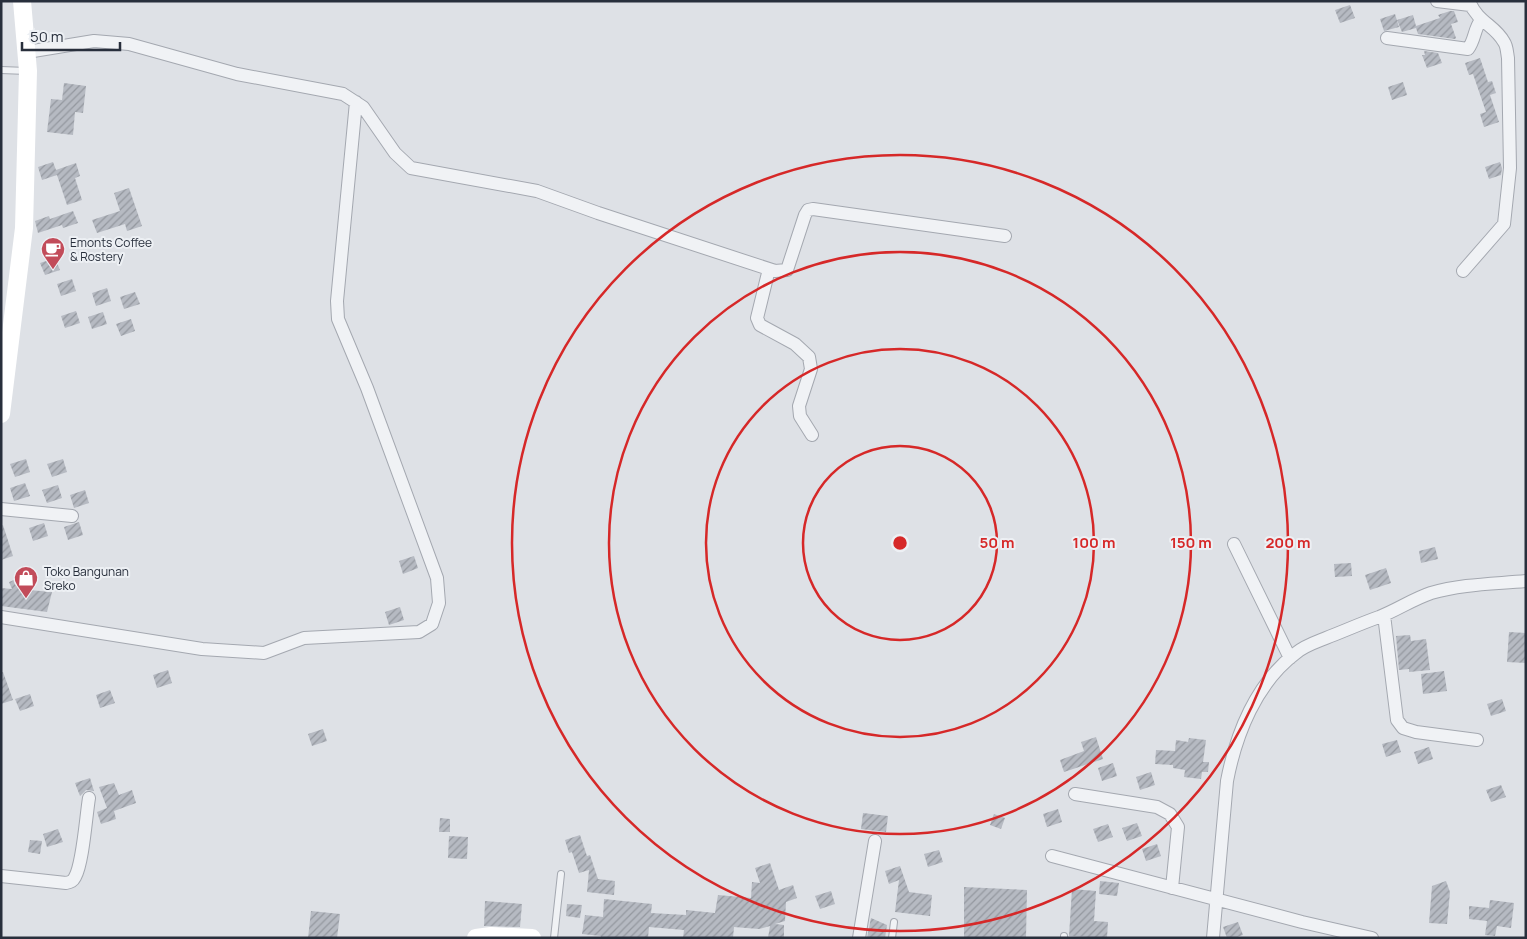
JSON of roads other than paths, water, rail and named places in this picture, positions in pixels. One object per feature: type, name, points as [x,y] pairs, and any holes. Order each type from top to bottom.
[{"type":"street","points":[[1,414],[24,228],[28,71],[22,1]]},
{"type":"street","points":[[1437,1],[1470,3],[1473,11],[1505,43],[1508,58],[1510,168],[1504,224],[1463,271]]},
{"type":"street","points":[[1388,38],[1468,49],[1471,46],[1476,26],[1481,20]]},
{"type":"street","points":[[27,52],[94,41],[129,44],[237,74],[343,94],[363,107],[396,153],[411,168],[537,191],[775,271],[787,270],[805,214],[813,208],[1005,236]]},
{"type":"street","points":[[1,617],[202,649],[264,652],[304,638],[419,632],[432,624],[439,603],[437,578],[367,388],[338,320],[337,301],[356,102]]},
{"type":"street","points":[[769,269],[757,318],[760,325],[794,344],[809,357],[811,369],[798,406],[800,416],[812,436]]},
{"type":"street","points":[[1,509],[72,516]]},
{"type":"street","points":[[1234,544],[1290,658]]},
{"type":"street","points":[[1213,938],[1227,781],[1231,760],[1248,714],[1264,687],[1290,658],[1309,645],[1430,594],[1465,586],[1526,581]]},
{"type":"street","points":[[1384,615],[1397,720],[1404,728],[1416,732],[1477,740]]},
{"type":"street","points":[[1075,794],[1156,807],[1170,814],[1178,827],[1172,888]]},
{"type":"street","points":[[1,876],[66,883],[72,881],[78,872],[89,798]]},
{"type":"street","points":[[859,938],[875,842]]},
{"type":"street","points":[[1052,856],[1216,900],[1372,938]]},
{"type":"street","points":[[476,938],[491,936],[532,938]]},
{"type":"lane","points":[[1,70],[28,71]]},
{"type":"lane","points":[[554,938],[560,874]]},
{"type":"lane","points":[[892,938],[894,922]]},
{"type":"place","name":"Emonts Coffee & Rostery","points":[[53,270]]},
{"type":"place","name":"Toko Bangunan Sreko","points":[[26,599]]}]
